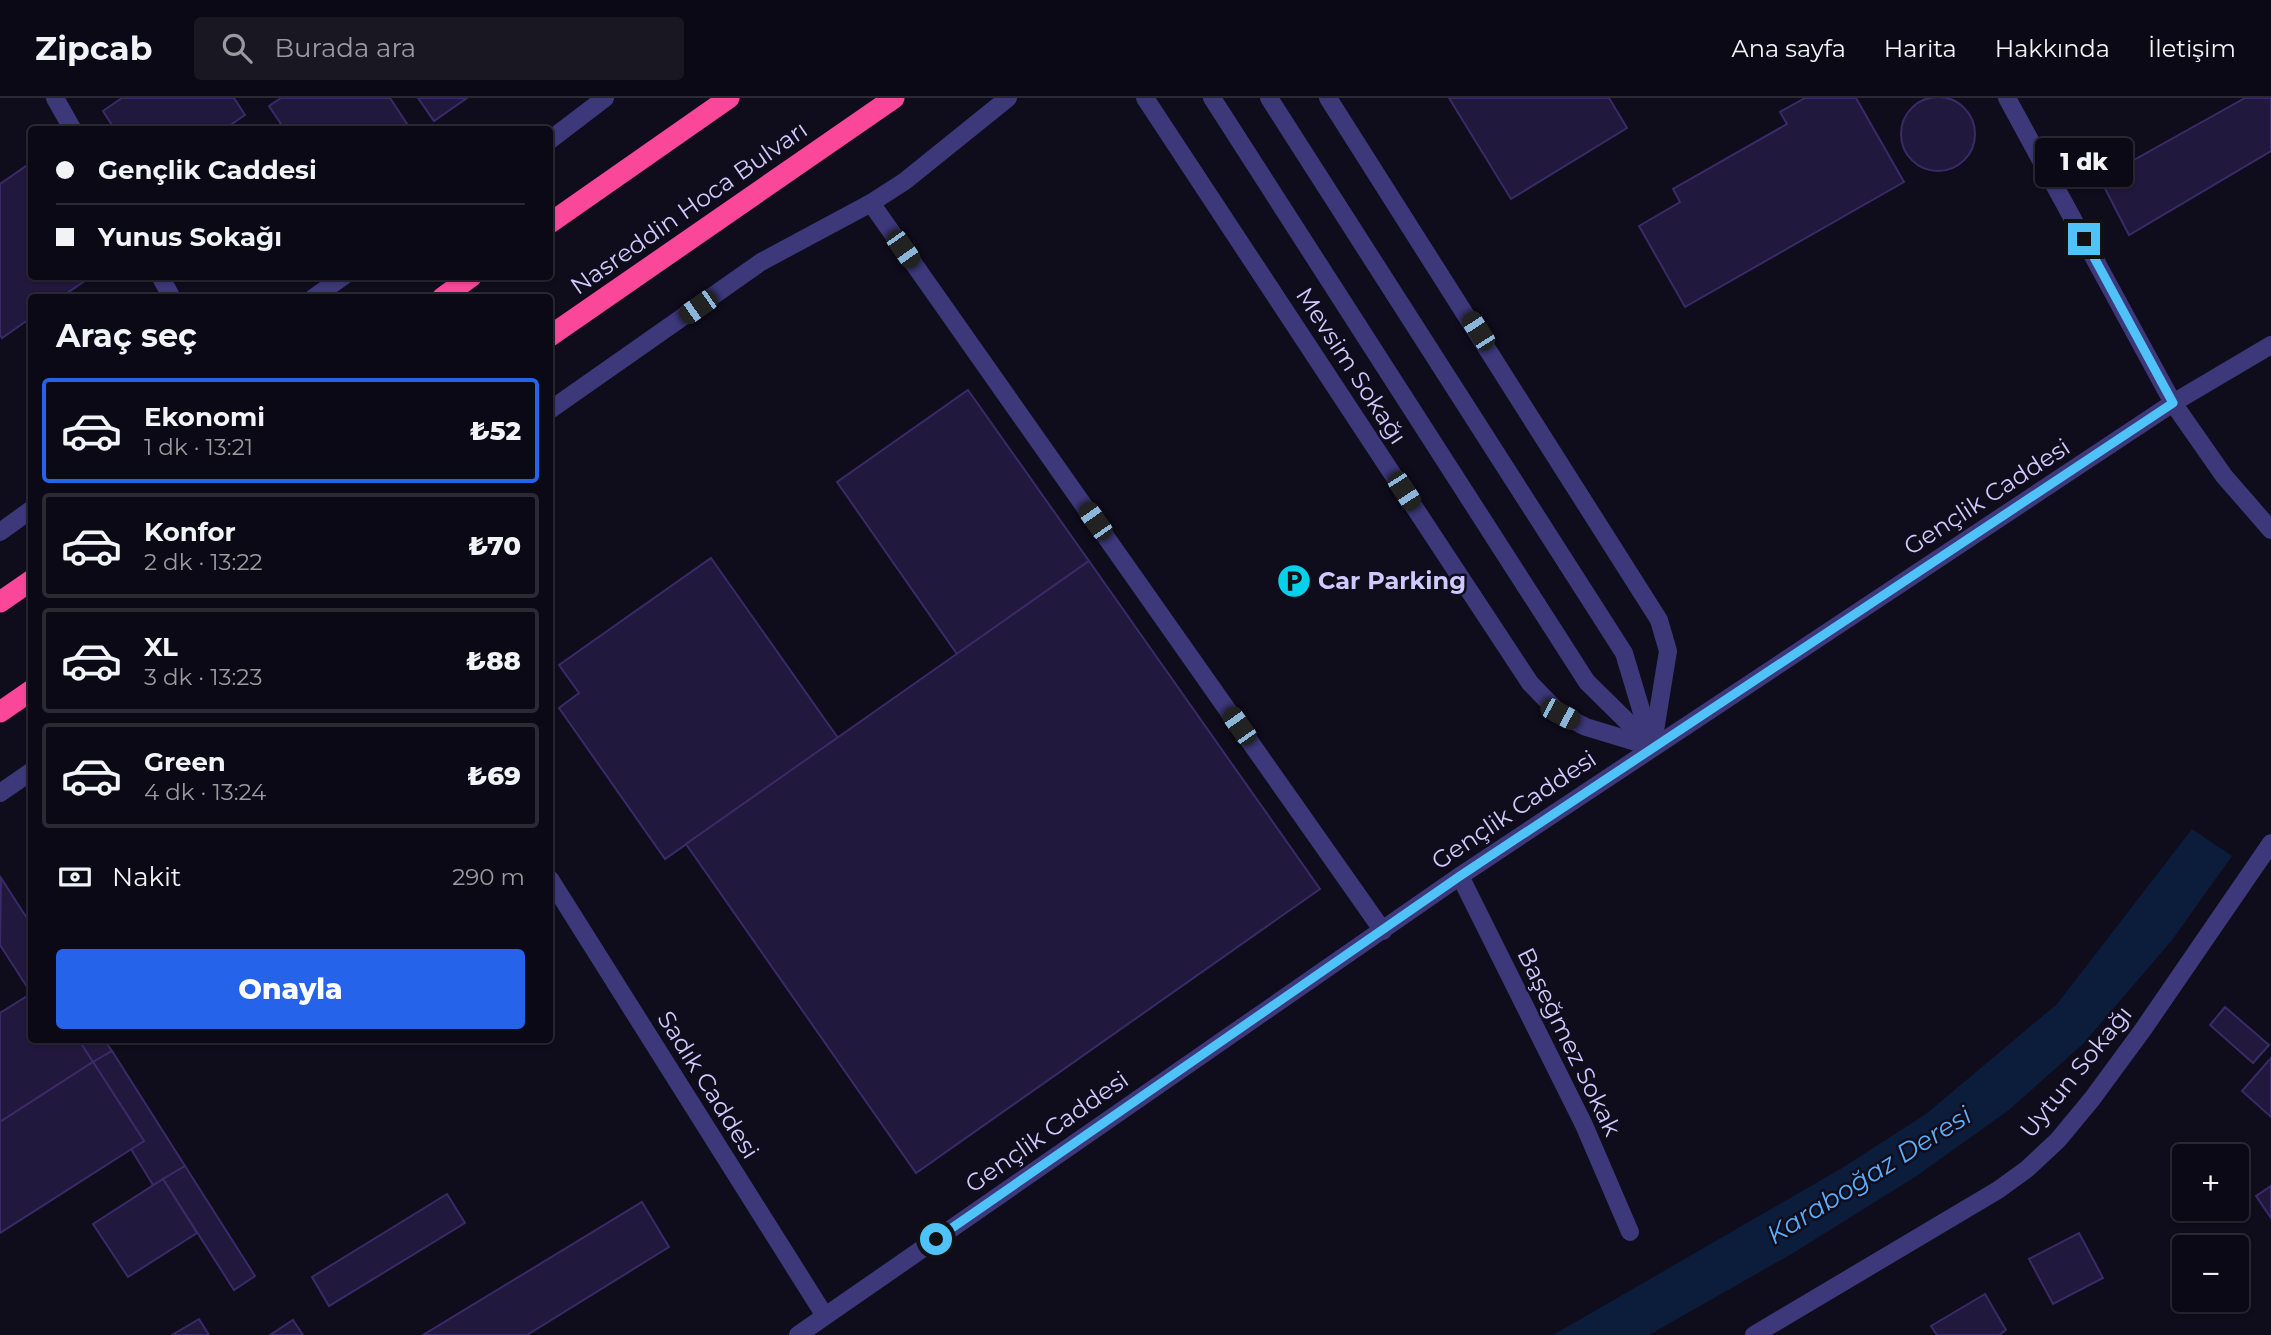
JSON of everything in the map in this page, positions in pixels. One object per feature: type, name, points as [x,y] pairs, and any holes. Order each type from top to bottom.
[{"type":"highway","points":[[553,221],[729,98]]},
{"type":"highway","name":"Nasreddin Hoca Bulvarı","points":[[553,335],[894,98]]},
{"type":"highway","points":[[447,294],[467,280]]},
{"type":"highway","points":[[0,602],[28,583]]},
{"type":"highway","points":[[0,712],[28,693]]},
{"type":"street","points":[[55,98],[71,126]]},
{"type":"street","points":[[553,138],[605,98]]},
{"type":"street","points":[[553,408],[761,262],[871,203],[905,181],[1008,98]]},
{"type":"street","name":"Mevsim Sokağı","points":[[1145,98],[1530,683],[1560,714],[1586,727],[1653,747]]},
{"type":"street","name":"Mevsim Sokağı","points":[[1212,98],[1587,682],[1653,747]]},
{"type":"street","points":[[1269,98],[1624,653],[1653,747]]},
{"type":"street","points":[[1328,98],[1659,620],[1668,651],[1653,747]]},
{"type":"street","points":[[2007,98],[2173,403],[2224,476],[2271,530]]},
{"type":"street","points":[[871,203],[1383,931]]},
{"type":"street","points":[[319,294],[338,280]]},
{"type":"street","name":"Gençlik Caddesi","points":[[798,1335],[1460,876],[2173,403],[2271,345]]},
{"type":"street","points":[[0,531],[28,512]]},
{"type":"street","points":[[0,793],[28,774]]},
{"type":"street","name":"Uytun Sokağı","points":[[1754,1335],[1998,1190],[2027,1169],[2058,1140],[2142,1031],[2271,843]]},
{"type":"street","name":"Başeğmez Sokak","points":[[1460,876],[1584,1125],[1630,1232]]},
{"type":"street","name":"Sadık Caddesi","points":[[553,884],[825,1316]]},
{"type":"water","name":"Karaboğaz Deresi","points":[[2192,829],[2232,856],[2172,940],[2084,1043],[2009,1110],[1915,1177],[1795,1252],[1649,1335],[1553,1335],[1842,1168],[1926,1114],[2057,1004]]},
{"type":"building","points":[[1938,97],[1952,100],[1964,108],[1972,120],[1975,134],[1972,148],[1964,160],[1952,168],[1938,171],[1924,168],[1912,160],[1904,148],[1901,134],[1904,120],[1912,108],[1924,100]]},
{"type":"building","points":[[122,98],[234,98],[245,115],[229,126],[112,126],[103,111]]},
{"type":"building","points":[[281,98],[390,98],[408,126],[282,126],[269,106]]},
{"type":"building","points":[[418,98],[467,98],[434,121]]},
{"type":"building","points":[[1449,98],[1609,98],[1627,128],[1511,199]]},
{"type":"building","points":[[1805,98],[1856,98],[1904,182],[1685,307],[1639,226],[1680,202],[1673,189],[1787,124],[1780,112]]},
{"type":"building","points":[[2245,98],[2271,98],[2271,151],[2129,235],[2100,179]]},
{"type":"building","points":[[28,165],[28,280],[86,280],[66,294],[28,294],[28,320],[2,338],[0,335],[0,184]]},
{"type":"building","points":[[968,390],[1089,561],[957,654],[837,482]]},
{"type":"building","points":[[711,558],[838,738],[665,859],[559,708],[579,693],[559,665]]},
{"type":"building","points":[[1089,561],[1320,889],[916,1173],[686,844]]},
{"type":"building","points":[[1,878],[28,920],[28,988],[0,945]]},
{"type":"building","points":[[28,996],[28,1043],[81,1043],[93,1062],[0,1122],[0,1013]]},
{"type":"building","points":[[2225,1007],[2269,1045],[2253,1063],[2210,1025]]},
{"type":"building","points":[[81,1043],[106,1043],[112,1051],[93,1062]]},
{"type":"building","points":[[112,1051],[185,1166],[153,1185],[131,1149],[144,1141],[93,1062]]},
{"type":"building","points":[[2271,1058],[2271,1117],[2242,1091]]},
{"type":"building","points":[[93,1062],[144,1141],[0,1233],[0,1122]]},
{"type":"building","points":[[185,1166],[255,1276],[234,1290],[163,1179]]},
{"type":"building","points":[[163,1179],[197,1233],[128,1277],[93,1224]]},
{"type":"building","points":[[2271,1186],[2271,1218],[2256,1196]]},
{"type":"building","points":[[447,1194],[465,1223],[329,1306],[312,1277]]},
{"type":"building","points":[[642,1202],[669,1247],[527,1335],[423,1335]]},
{"type":"building","points":[[2079,1233],[2103,1278],[2053,1304],[2029,1259]]},
{"type":"building","points":[[1985,1294],[2006,1330],[1999,1335],[1937,1335],[1931,1326]]},
{"type":"building","points":[[199,1319],[209,1335],[172,1335]]},
{"type":"building","points":[[293,1320],[303,1335],[270,1335]]},
{"type":"place","name":"Car Parking","points":[[1294,581]]},
{"type":"route","points":[[936,1239],[1460,876],[2173,403],[2084,239]]}]
